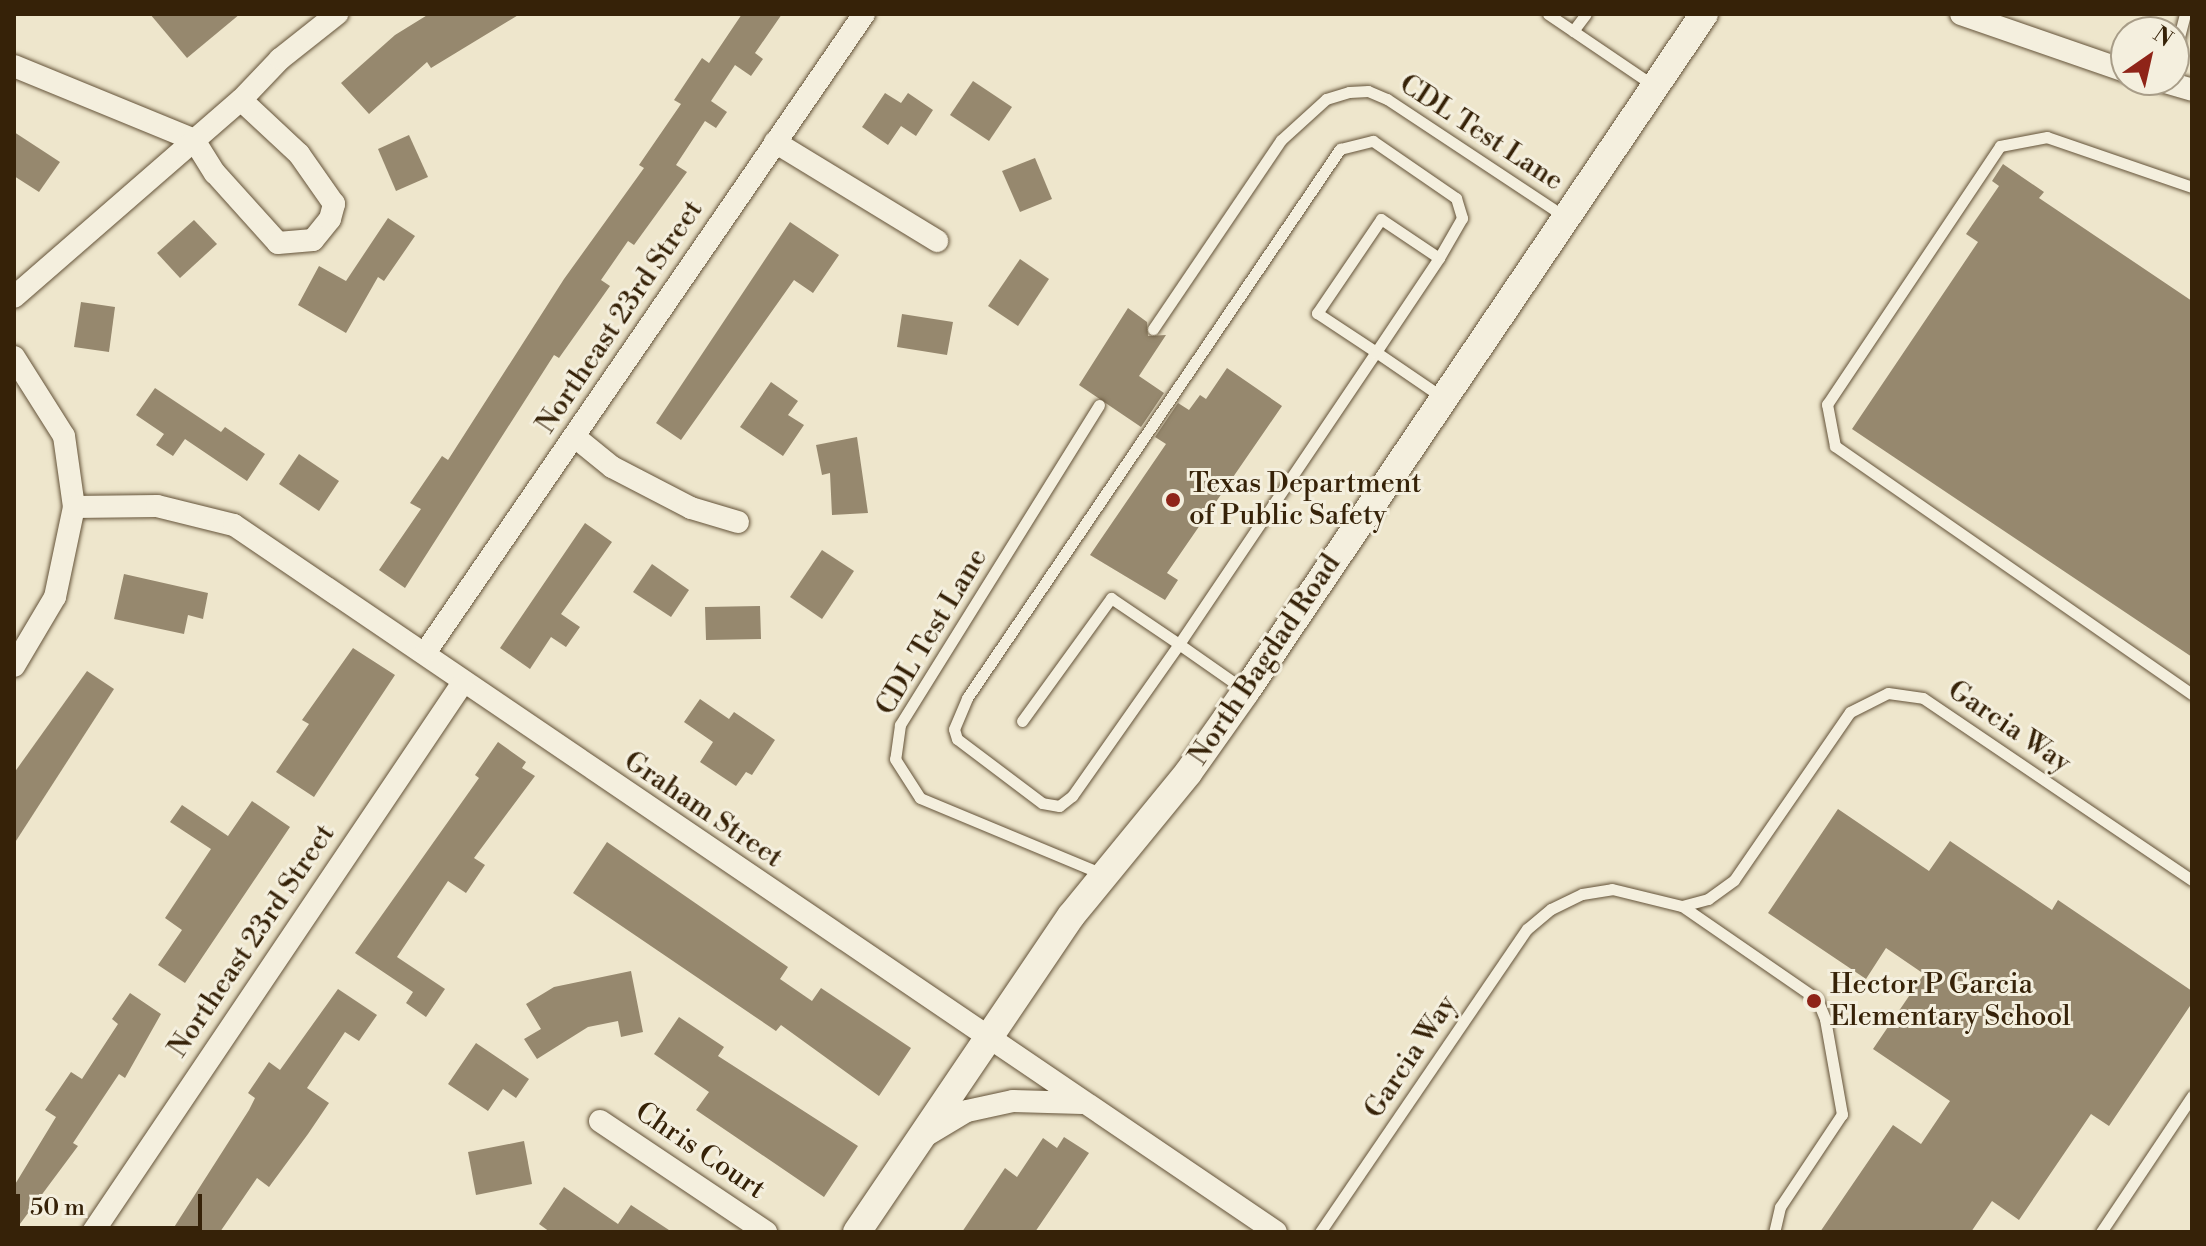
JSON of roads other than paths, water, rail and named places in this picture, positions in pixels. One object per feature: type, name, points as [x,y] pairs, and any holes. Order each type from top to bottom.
[{"type":"street","points":[[14,297],[241,100],[280,59],[337,14]]},
{"type":"street","name":"Northeast 23rd Street","points":[[425,653],[864,14]]},
{"type":"street","name":"North Bagdad Road","points":[[857,1232],[988,1038],[1105,875],[1246,691],[1564,216],[1704,14]]},
{"type":"street","points":[[1961,14],[2110,65]]},
{"type":"street","points":[[14,66],[194,140],[215,173],[278,243],[313,240],[330,219],[334,204],[299,154],[241,100]]},
{"type":"street","points":[[775,142],[937,241]]},
{"type":"street","points":[[14,357],[64,436],[74,507],[55,597],[14,666]]},
{"type":"street","points":[[575,437],[612,467],[677,501],[738,522]]},
{"type":"street","name":"Graham Street","points":[[74,507],[157,506],[234,525],[425,653],[462,684],[1276,1232]]},
{"type":"street","name":"Northeast 23rd Street","points":[[93,1232],[462,684]]},
{"type":"street","name":"North Bagdad Road","points":[[920,1139],[967,1111],[1013,1101],[1087,1103]]},
{"type":"street","name":"Chris Court","points":[[600,1121],[766,1232]]},
{"type":"lane","points":[[1548,14],[1655,86]]},
{"type":"lane","points":[[1573,31],[1586,14]]},
{"type":"lane","name":"CDL Test Lane","points":[[1153,329],[1281,140],[1326,99],[1349,92],[1368,91],[1387,99],[1564,216]]},
{"type":"lane","points":[[2192,187],[2047,137],[2000,146],[1827,404],[1835,446],[2192,694]]},
{"type":"lane","points":[[1373,141],[1456,198],[1462,218],[1439,258],[1179,644],[1066,803],[1042,803],[957,739],[954,729],[967,698],[1340,149],[1373,141]]},
{"type":"lane","points":[[1439,258],[1381,219],[1317,313],[1442,398]]},
{"type":"lane","name":"CDL Test Lane","points":[[1099,405],[900,725],[895,759],[920,798],[1105,875]]},
{"type":"lane","points":[[1022,721],[1111,598],[1246,691]]},
{"type":"lane","name":"Garcia Way","points":[[1682,906],[1708,899],[1734,880],[1850,712],[1888,693],[1923,698],[2192,880]]},
{"type":"lane","name":"Garcia Way","points":[[1320,1232],[1527,929],[1551,909],[1582,894],[1612,889],[1682,906],[1801,985],[1817,999],[1825,1019],[1842,1114],[1780,1207],[1774,1232]]},
{"type":"lane","points":[[2101,1232],[2192,1096]]},
{"type":"place","name":"Texas Department of Public Safety","points":[[1173,500]]},
{"type":"place","name":"Hector P Garcia Elementary School","points":[[1814,1001]]}]
